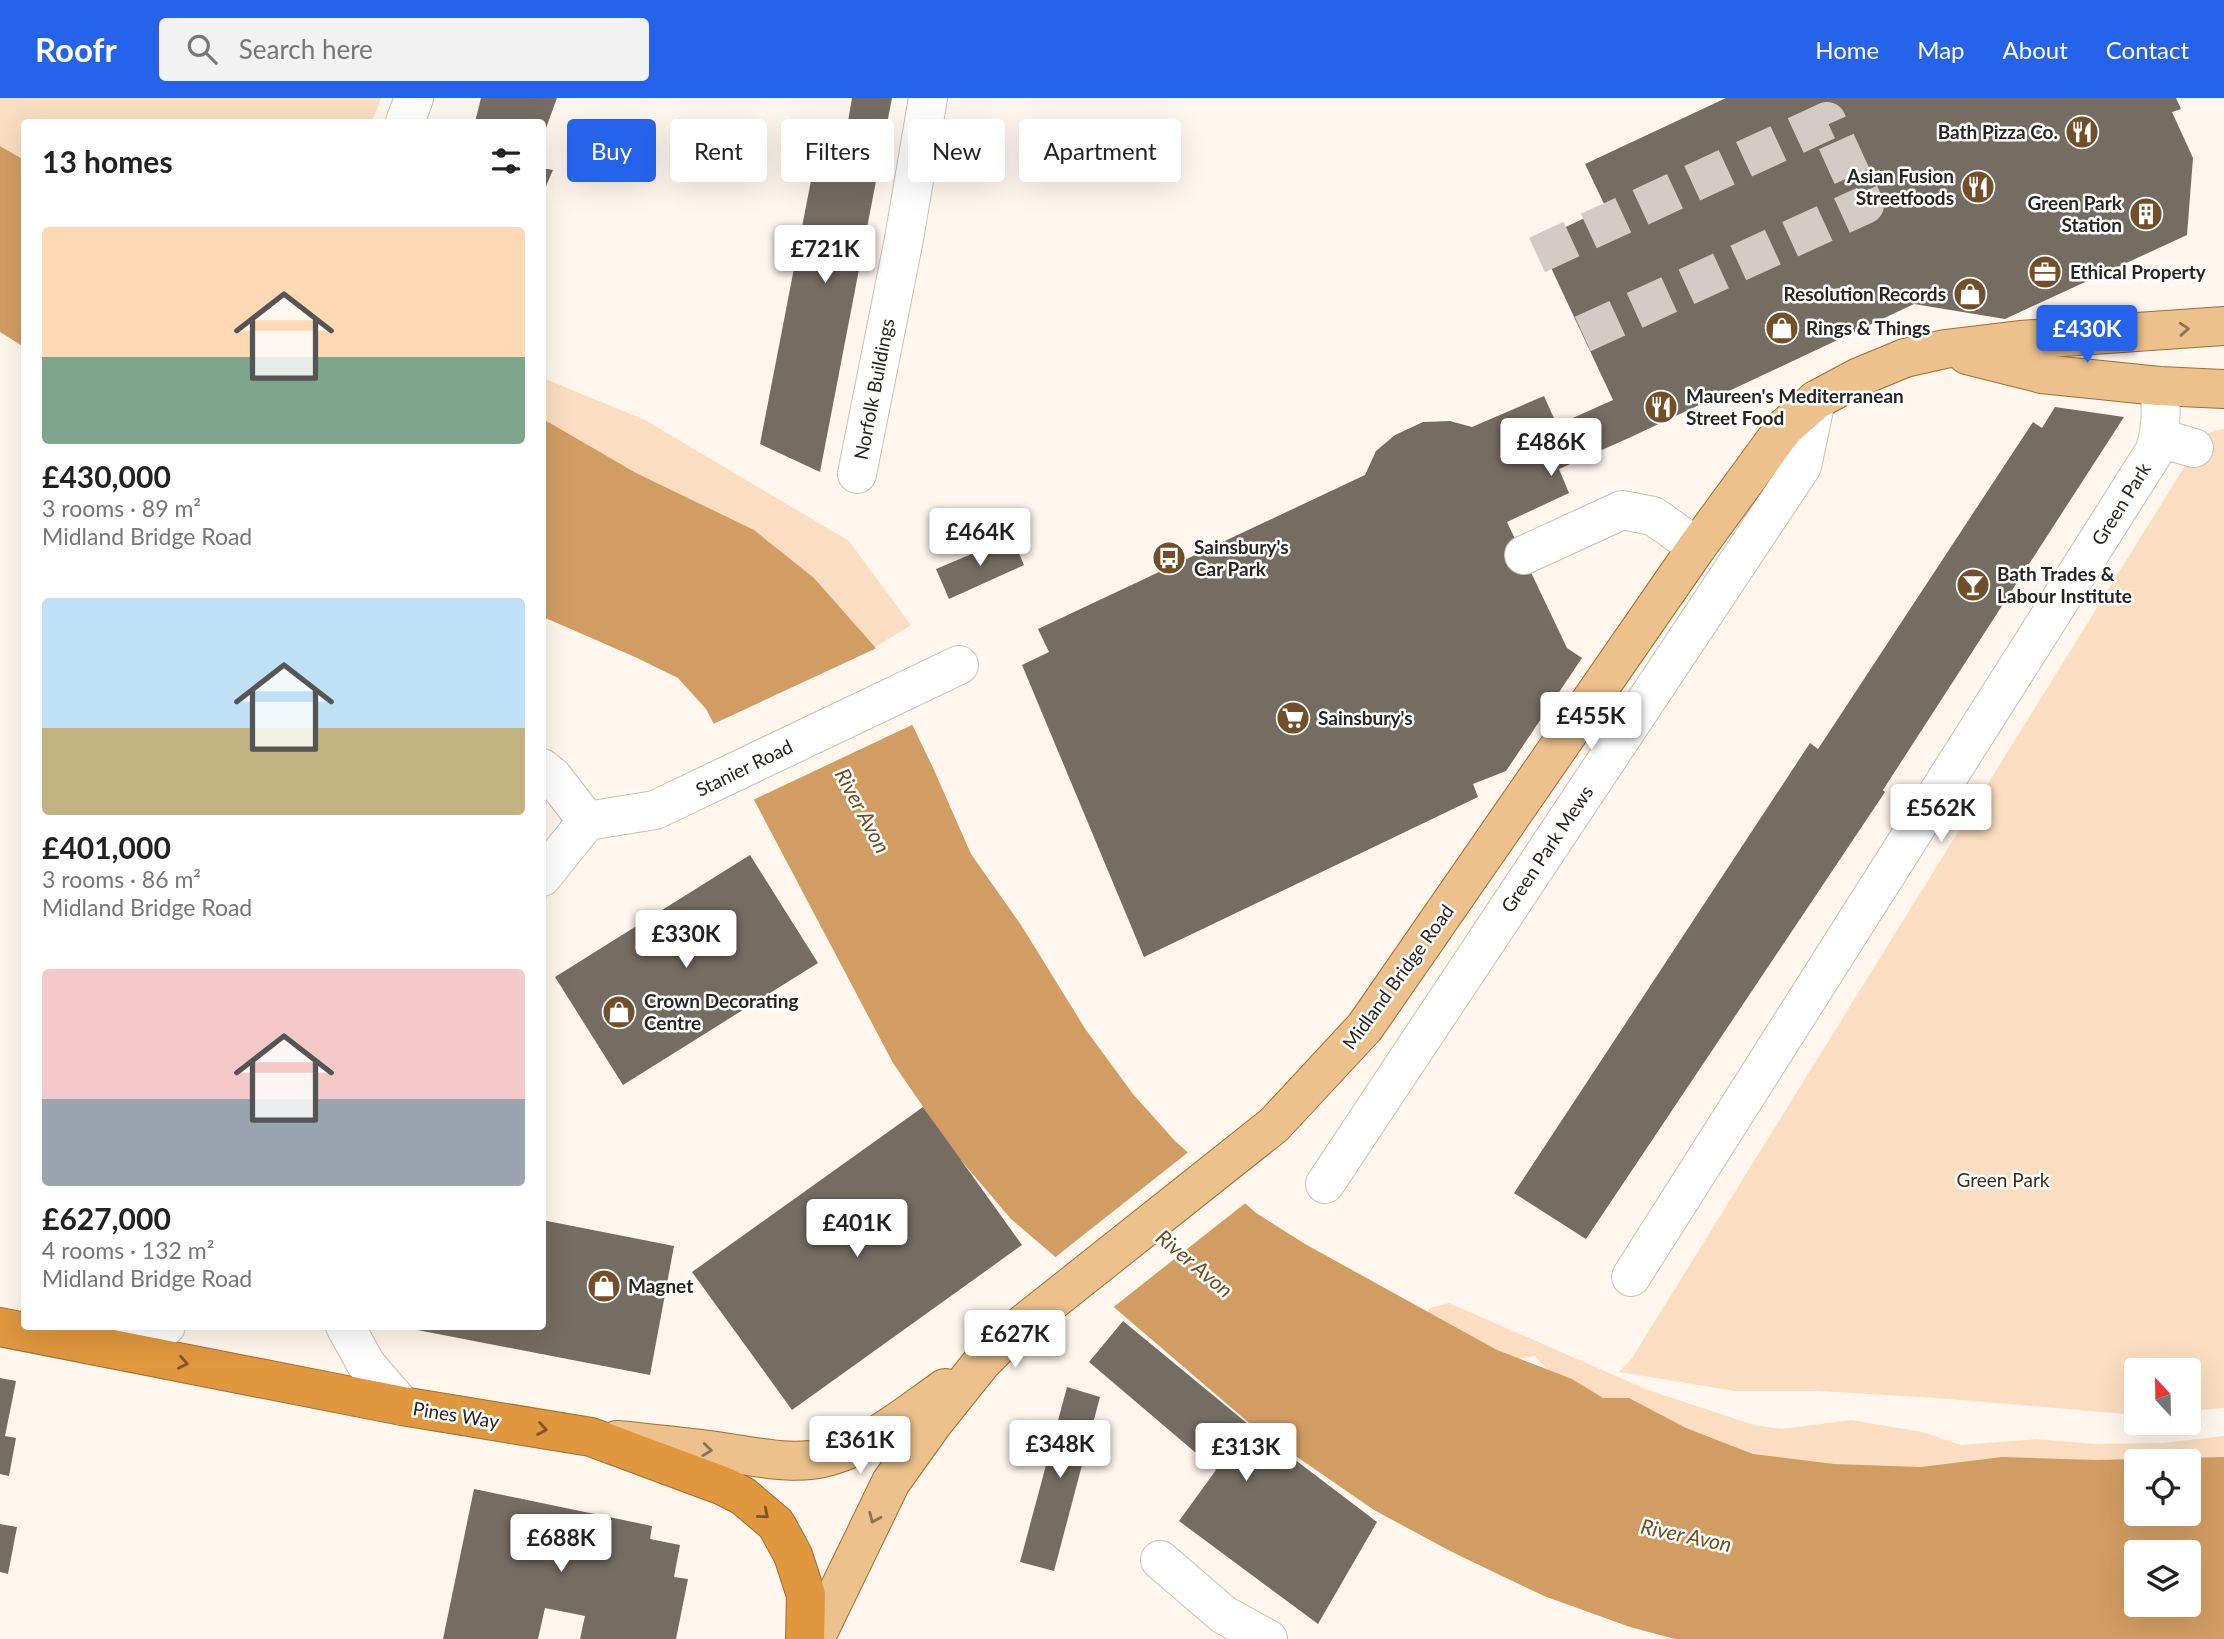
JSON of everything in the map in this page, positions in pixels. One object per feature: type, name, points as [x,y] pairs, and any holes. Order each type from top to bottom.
[{"type":"highway","name":"Pines Way","points":[[0,1327],[402,1406],[591,1437],[723,1486],[743,1496],[776,1524],[793,1555],[806,1595],[805,1639]]},
{"type":"main road","name":"Midland Bridge Road","points":[[815,1639],[891,1482],[928,1429],[995,1349],[1274,1125],[1365,1027],[1697,547],[1784,428],[1816,400],[1859,377],[1905,358],[1945,349],[2020,340],[2224,326]]},
{"type":"main road","name":"Midland Bridge Road","points":[[1945,349],[2042,374],[2160,386],[2224,389]]},
{"type":"main road","points":[[591,1437],[770,1460],[804,1460],[830,1456],[861,1444],[889,1427],[995,1349]]},
{"type":"street","points":[[406,119],[414,98]]},
{"type":"street","name":"Norfolk Buildings","points":[[857,474],[904,239],[928,98]]},
{"type":"street","name":"Green Park","points":[[1631,1278],[2154,452],[2176,443],[2162,413],[2160,386]]},
{"type":"street","name":"Green Park Mews","points":[[1325,1184],[1802,466],[1816,400]]},
{"type":"street","points":[[1524,555],[1622,510],[1653,516],[1697,547]]},
{"type":"street","name":"Stanier Road","points":[[587,821],[636,814],[667,804],[959,665]]},
{"type":"street","points":[[546,872],[587,821],[548,773]]},
{"type":"street","points":[[92,1345],[150,1330]]},
{"type":"street","points":[[347,1330],[366,1364],[402,1406]]},
{"type":"street","points":[[1160,1560],[1224,1615],[1268,1639]]},
{"type":"green space","points":[[0,98],[381,98],[373,119],[21,119],[21,158],[0,146]]},
{"type":"green space","points":[[546,379],[645,420],[849,541],[911,625],[875,647],[814,578],[546,421]]},
{"type":"green space","name":"Green Park","points":[[2224,429],[2224,1408],[2202,1410],[2202,1358],[2124,1358],[2124,1414],[1818,1391],[1735,1391],[1619,1372],[1632,1358],[2197,445],[2203,437]]},
{"type":"green space","points":[[1449,1303],[1648,1390],[1754,1425],[1782,1429],[1851,1420],[1922,1432],[1961,1445],[2036,1439],[2094,1444],[2163,1443],[2224,1436],[2224,1473],[2201,1465],[2201,1449],[2124,1449],[2124,1462],[1849,1487],[1570,1395],[1535,1356],[1495,1363],[1429,1322],[1429,1308]]},
{"type":"water","points":[[0,146],[21,158],[21,345],[0,332]]},
{"type":"water","name":"River Avon","points":[[546,421],[636,473],[754,530],[814,578],[875,647],[971,854],[1021,925],[1086,1030],[1133,1094],[1175,1141],[1256,1213],[1305,1244],[1497,1350],[1572,1379],[1603,1398],[1629,1398],[1686,1428],[1753,1454],[1834,1464],[1921,1467],[2002,1457],[2124,1459],[2124,1526],[2201,1526],[2201,1458],[2224,1457],[2224,1639],[1675,1639],[1630,1627],[1544,1596],[1452,1552],[1374,1510],[1255,1428],[1011,1219],[954,1152],[893,1063],[706,709],[678,678],[546,618]]},
{"type":"pier","points":[[879,647],[916,723],[751,801],[711,725]]},
{"type":"pier","points":[[1191,1150],[1248,1201],[1111,1309],[1053,1259]]},
{"type":"building","points":[[481,98],[557,98],[546,128],[546,119],[476,119]]},
{"type":"building","points":[[852,98],[892,98],[888,119],[848,119]]},
{"type":"building","points":[[1726,98],[2176,98],[2181,109],[2172,112],[2193,158],[2187,235],[2005,319],[1914,304],[1559,469],[1569,493],[1507,522],[1567,648],[1582,658],[1506,771],[1473,784],[1478,797],[1144,957],[1022,665],[1049,652],[1038,629],[1365,475],[1376,451],[1395,435],[1423,422],[1450,421],[1472,427],[1544,396],[1557,425],[1613,400],[1538,240],[1606,208],[1585,164]]},
{"type":"building","points":[[546,169],[553,170],[546,186]]},
{"type":"building","points":[[811,182],[876,182],[820,472],[760,444]]},
{"type":"building","points":[[2055,407],[2124,417],[1883,790],[1885,792],[1586,1239],[1514,1193],[1810,743],[1818,749],[2033,422],[2042,428]]},
{"type":"building","points":[[1012,537],[1024,565],[949,599],[936,569]]},
{"type":"building","points":[[750,855],[818,963],[623,1085],[555,977]]},
{"type":"building","points":[[923,1107],[1022,1245],[792,1410],[692,1272]]},
{"type":"building","name":"Magnet","points":[[546,1221],[674,1246],[650,1375],[417,1330],[546,1330]]},
{"type":"building","points":[[1123,1321],[1248,1424],[1377,1522],[1318,1624],[1179,1521],[1216,1470],[1089,1362]]},
{"type":"building","points":[[0,1378],[16,1381],[5,1436],[16,1438],[9,1476],[0,1474]]},
{"type":"building","points":[[1067,1387],[1100,1397],[1054,1571],[1020,1562]]},
{"type":"building","points":[[474,1489],[652,1526],[650,1539],[680,1545],[674,1577],[688,1579],[676,1639],[580,1639],[585,1616],[545,1608],[538,1639],[443,1639]]},
{"type":"building","points":[[0,1524],[17,1527],[8,1574],[0,1572]]},
{"type":"tunnel","points":[[1537,255],[1827,121],[1865,205],[1572,339]]},
{"type":"place","name":"Bath Pizza Co.","points":[[2082,132]]},
{"type":"place","name":"Asian Fusion Streetfoods","points":[[1978,187]]},
{"type":"place","name":"Green Park Station","points":[[2146,214]]},
{"type":"place","name":"Ethical Property","points":[[2045,272]]},
{"type":"place","name":"Resolution Records","points":[[1970,294]]},
{"type":"place","name":"Rings & Things","points":[[1782,328]]},
{"type":"place","name":"Maureen's Mediterranean Street Food","points":[[1661,407]]},
{"type":"place","name":"Sainsbury's Car Park","points":[[1169,558]]},
{"type":"place","name":"Bath Trades & Labour Institute","points":[[1973,585]]},
{"type":"place","name":"Sainsbury's","points":[[1293,718]]},
{"type":"place","name":"Crown Decorating Centre","points":[[619,1012]]},
{"type":"place","name":"Magnet","points":[[604,1286]]}]
